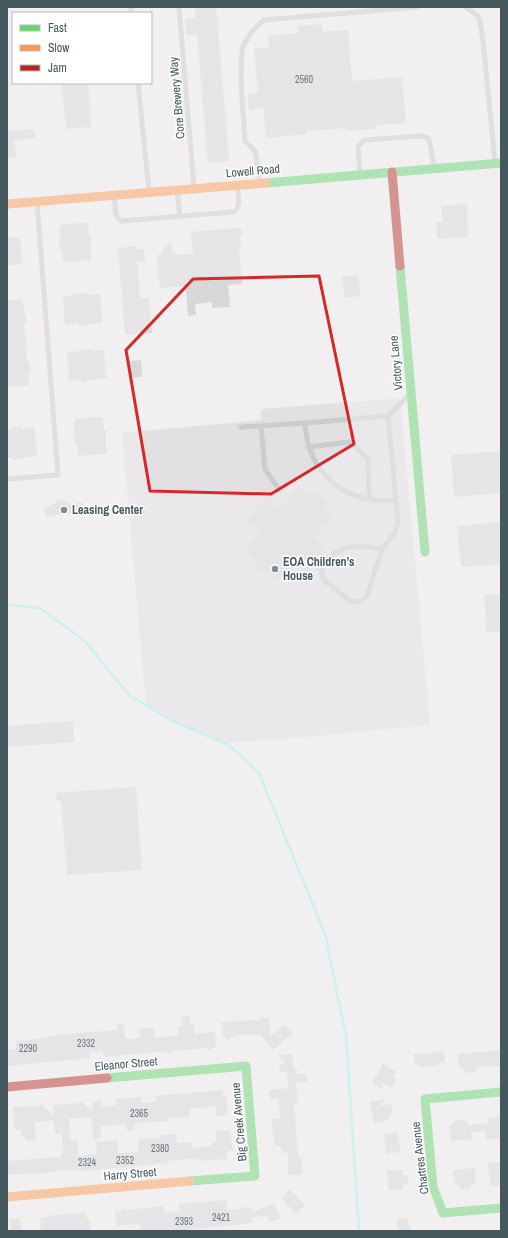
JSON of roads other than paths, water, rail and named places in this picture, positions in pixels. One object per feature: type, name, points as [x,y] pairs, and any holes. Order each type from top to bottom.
[{"type":"street","name":"Lowell Road","points":[[7,204],[498,163]]},
{"type":"street","name":"Victory Lane","points":[[392,172],[425,552]]},
{"type":"street","name":"Eleanor Street","points":[[7,1087],[246,1066]]},
{"type":"street","name":"Big Creek Avenue","points":[[246,1066],[255,1176]]},
{"type":"street","name":"Chartres Avenue","points":[[501,1092],[425,1099],[433,1187],[443,1213],[501,1208]]},
{"type":"street","name":"Harry Street","points":[[7,1196],[255,1176]]},
{"type":"lane","name":"Core Brewery Way","points":[[179,7],[194,188]]},
{"type":"lane","points":[[260,182],[254,151],[245,141],[241,82],[242,48],[252,31],[264,20],[418,7]]},
{"type":"lane","points":[[466,7],[479,17],[498,163]]},
{"type":"lane","points":[[138,84],[149,192]]},
{"type":"lane","points":[[360,174],[358,146],[365,140],[420,136],[428,138],[434,168]]},
{"type":"lane","points":[[114,195],[116,215],[121,221],[180,217],[233,212],[236,210],[239,201],[237,184]]},
{"type":"lane","points":[[177,189],[180,217]]},
{"type":"lane","points":[[7,479],[58,475],[37,202]]},
{"type":"lane","points":[[241,427],[388,416],[411,393]]},
{"type":"lane","points":[[382,549],[365,546],[339,549],[324,563],[321,571],[324,580],[351,602],[360,601],[366,596],[382,549],[394,534],[398,524],[388,416]]},
{"type":"lane","points":[[305,423],[308,447],[313,459],[325,476],[340,488],[354,496],[369,500],[396,500]]},
{"type":"lane","points":[[261,426],[265,469],[280,491]]},
{"type":"lane","points":[[308,447],[350,442],[368,459],[369,500]]},
{"type":"waterway","points":[[7,605],[40,608],[85,641],[129,695],[170,720],[229,745],[259,773],[325,934],[346,1036],[359,1231]]},
{"type":"place","name":"Leasing Center","points":[[64,510]]},
{"type":"place","name":"EOA Children’s House","points":[[275,569]]}]
